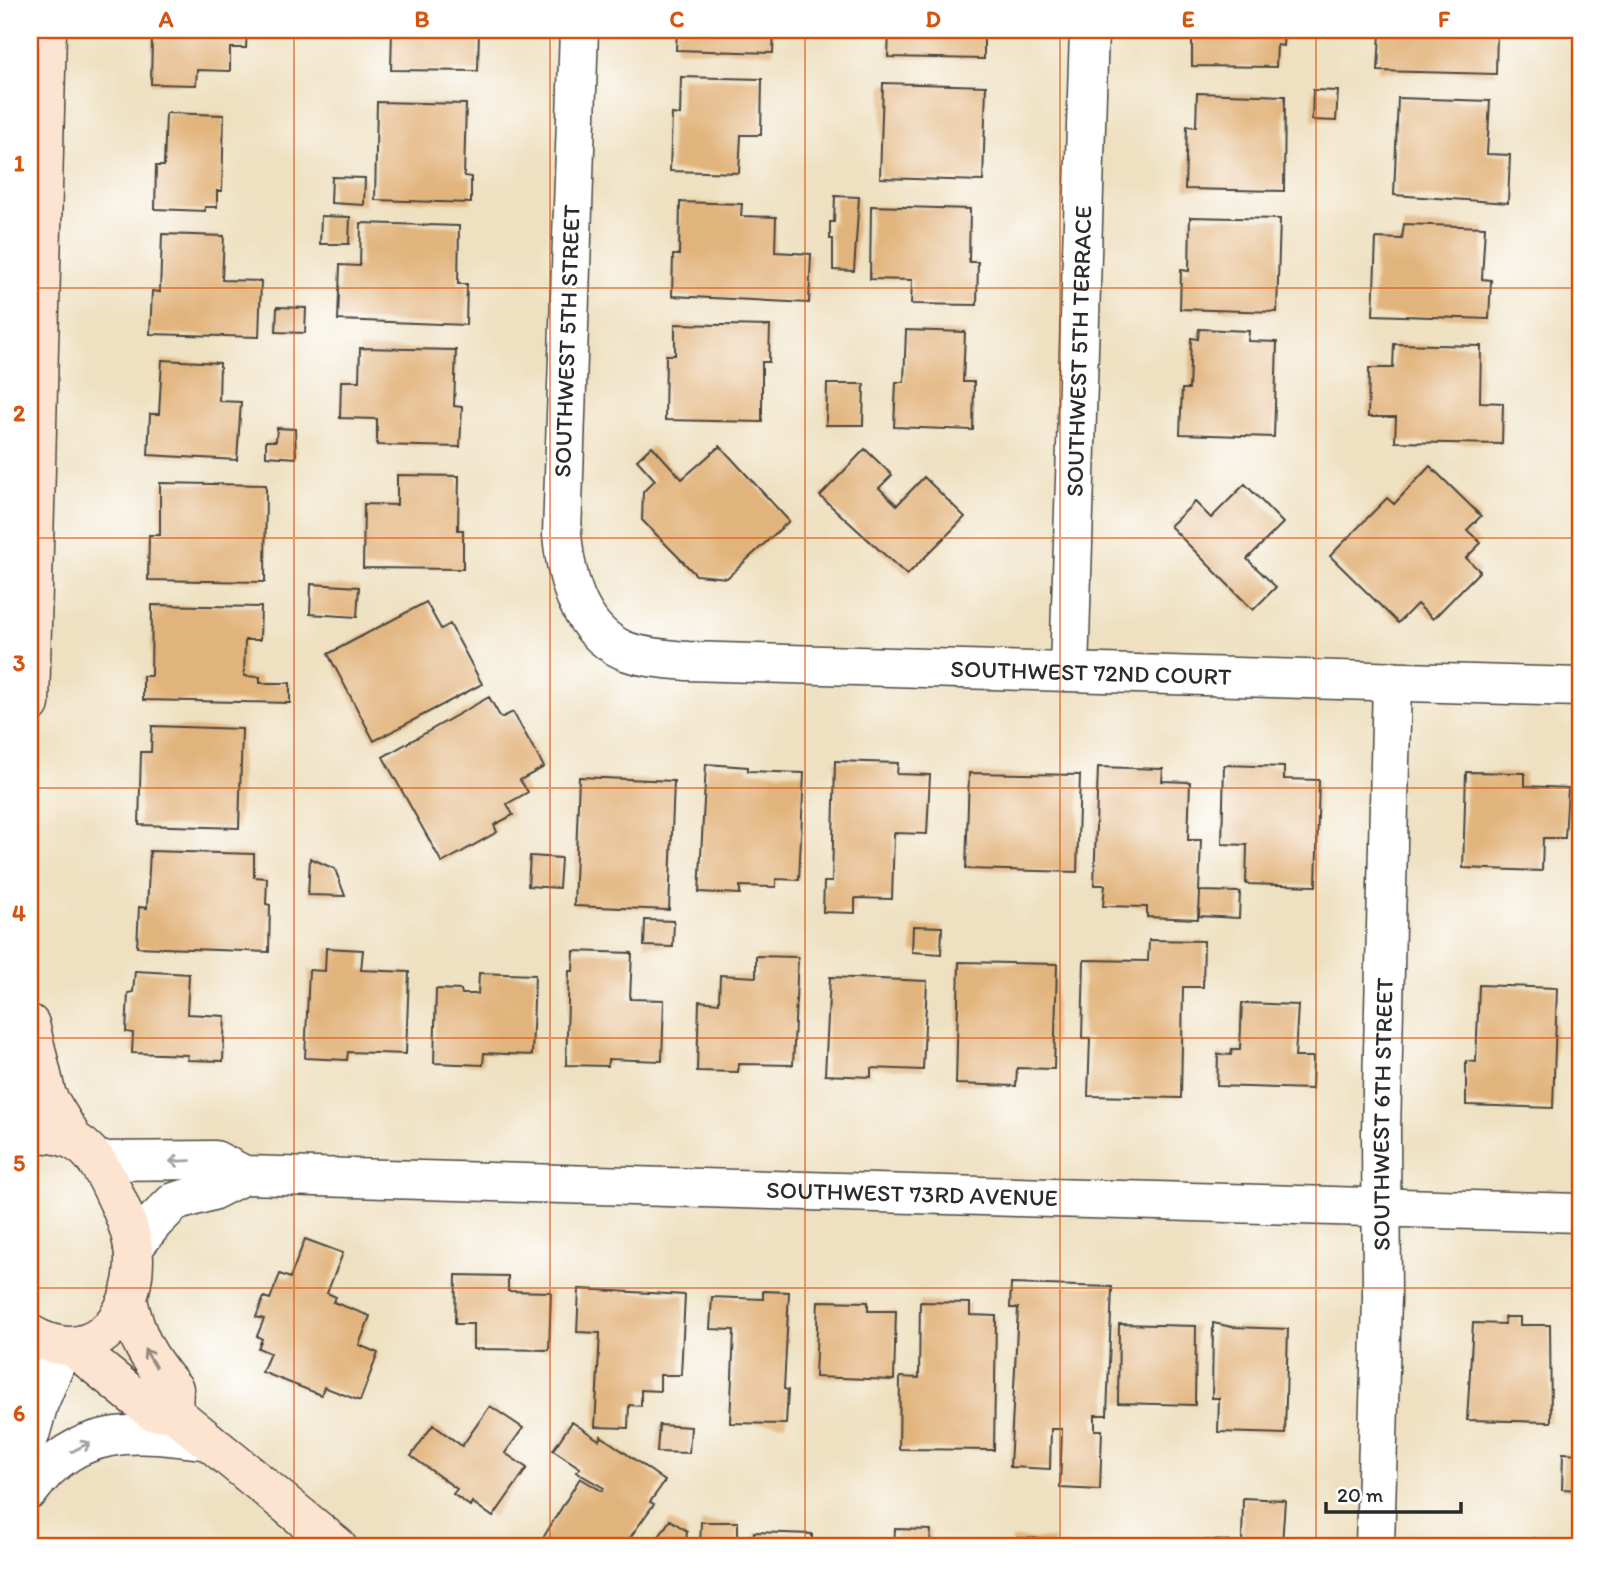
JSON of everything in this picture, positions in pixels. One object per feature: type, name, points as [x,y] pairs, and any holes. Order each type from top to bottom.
[{"type":"street","points":[[30,704],[34,411],[47,30]]},
{"type":"street","name":"SOUTHWEST 5TH STREET","points":[[579,30],[562,534],[565,566],[577,602],[591,624],[607,640]]},
{"type":"street","name":"SOUTHWEST 5TH TERRACE","points":[[1069,671],[1089,30]]},
{"type":"street","name":"SOUTHWEST 72ND COURT","points":[[607,640],[623,650],[687,661],[1580,687]]},
{"type":"street","name":"SOUTHWEST 6TH STREET","points":[[1375,1546],[1382,1298],[1381,1132],[1392,681]]},
{"type":"street","points":[[30,1024],[47,1096],[119,1203],[133,1248],[134,1274],[128,1300],[113,1324],[89,1343],[55,1343]]},
{"type":"street","points":[[30,1134],[61,1135],[85,1150]]},
{"type":"street","name":"SOUTHWEST 73RD AVENUE","points":[[85,1150],[215,1160],[244,1175],[1580,1213]]},
{"type":"street","name":"SOUTHWEST 73RD AVENUE","points":[[133,1248],[173,1202],[212,1191],[244,1175]]},
{"type":"street","points":[[128,1300],[135,1329],[150,1361],[174,1389],[173,1412]]},
{"type":"street","points":[[55,1343],[152,1410],[173,1412],[337,1546]]},
{"type":"street","points":[[30,1435],[39,1403],[57,1363],[55,1343]]},
{"type":"street","points":[[30,1490],[58,1460],[97,1440],[131,1433],[208,1441]]},
{"type":"building","points":[[165,30],[247,30],[246,48],[230,48],[230,71],[197,70],[196,85],[151,84],[152,38],[165,38]]},
{"type":"building","points":[[392,30],[479,30],[478,71],[391,70]]},
{"type":"building","points":[[677,30],[774,30],[773,53],[676,50]]},
{"type":"building","points":[[889,30],[984,30],[984,59],[888,57]]},
{"type":"building","points":[[1192,30],[1284,30],[1283,46],[1277,45],[1276,67],[1192,66]]},
{"type":"building","points":[[1497,30],[1496,74],[1378,71],[1380,32]]},
{"type":"building","points":[[681,77],[762,79],[761,135],[741,135],[739,173],[670,171],[672,114],[680,115]]},
{"type":"building","points":[[883,83],[986,86],[983,181],[880,178]]},
{"type":"building","points":[[1313,90],[1338,91],[1336,121],[1312,120]]},
{"type":"building","points":[[1197,93],[1285,96],[1284,191],[1185,189],[1187,126],[1196,127]]},
{"type":"building","points":[[1398,98],[1490,101],[1487,154],[1510,155],[1508,203],[1394,195]]},
{"type":"building","points":[[377,102],[466,104],[464,176],[471,177],[471,203],[375,200]]},
{"type":"building","points":[[166,113],[224,115],[222,191],[217,191],[217,207],[205,207],[205,211],[155,209],[156,166],[164,166]]},
{"type":"building","points":[[332,177],[365,178],[364,205],[331,203]]},
{"type":"building","points":[[835,196],[859,197],[854,271],[833,270],[830,222],[834,222]]},
{"type":"building","points":[[680,202],[742,204],[741,216],[776,217],[775,252],[811,254],[809,303],[672,296],[673,255],[679,255]]},
{"type":"building","points":[[871,206],[970,209],[969,262],[978,262],[977,305],[911,304],[912,280],[870,279]]},
{"type":"building","points":[[321,216],[350,217],[349,244],[320,244]]},
{"type":"building","points":[[1190,217],[1280,219],[1277,312],[1180,309],[1181,270],[1189,271]]},
{"type":"building","points":[[361,223],[459,226],[458,284],[467,284],[466,325],[338,320],[340,265],[360,266]]},
{"type":"building","points":[[1404,224],[1485,227],[1482,279],[1491,280],[1489,319],[1373,315],[1376,238],[1402,239]]},
{"type":"building","points":[[162,234],[224,236],[222,280],[261,281],[259,337],[150,334],[152,291],[160,292]]},
{"type":"building","points":[[277,307],[306,308],[305,333],[276,332]]},
{"type":"building","points":[[675,324],[770,326],[769,362],[762,362],[762,422],[665,420],[666,355],[675,355]]},
{"type":"building","points":[[1199,329],[1249,331],[1248,341],[1277,342],[1274,437],[1180,434],[1182,389],[1189,389],[1191,338],[1198,339]]},
{"type":"building","points":[[906,330],[965,332],[963,382],[974,382],[973,430],[894,427],[896,382],[904,382]]},
{"type":"building","points":[[1394,344],[1481,346],[1480,402],[1503,403],[1502,444],[1395,442],[1396,417],[1368,417],[1369,368],[1393,368]]},
{"type":"building","points":[[360,348],[456,350],[454,406],[462,407],[460,447],[377,445],[377,419],[340,418],[341,381],[359,381]]},
{"type":"building","points":[[162,360],[220,363],[219,401],[241,402],[237,460],[148,455],[150,414],[159,414]]},
{"type":"building","points":[[827,384],[864,384],[863,425],[826,425]]},
{"type":"building","points":[[277,428],[295,429],[296,458],[266,456],[266,441],[276,441]]},
{"type":"building","points":[[652,446],[682,479],[720,446],[789,521],[727,578],[696,575],[642,520],[643,492],[655,480],[637,460]]},
{"type":"building","points":[[865,449],[892,475],[879,488],[897,505],[924,477],[965,517],[907,575],[820,496]]},
{"type":"building","points":[[1430,466],[1481,516],[1467,530],[1481,543],[1466,558],[1480,571],[1433,619],[1417,604],[1398,623],[1330,556],[1387,498],[1394,504]]},
{"type":"building","points":[[397,475],[459,476],[458,530],[463,530],[463,569],[363,568],[364,504],[397,505]]},
{"type":"building","points":[[160,483],[266,485],[265,582],[148,580],[149,535],[160,535]]},
{"type":"building","points":[[1245,484],[1283,523],[1247,559],[1276,587],[1253,610],[1170,526],[1195,502],[1211,518]]},
{"type":"building","points":[[311,584],[359,587],[357,617],[310,614]]},
{"type":"building","points":[[426,602],[441,629],[450,624],[482,684],[374,741],[328,654]]},
{"type":"building","points":[[152,605],[261,607],[260,640],[245,640],[244,676],[260,677],[260,683],[290,683],[290,703],[143,700],[143,676],[151,676]]},
{"type":"building","points":[[489,697],[501,718],[513,712],[544,767],[520,780],[528,792],[507,804],[513,815],[494,825],[497,832],[442,863],[383,757]]},
{"type":"building","points":[[152,726],[242,729],[239,828],[139,825],[141,752],[151,752]]},
{"type":"building","points":[[835,761],[898,763],[897,774],[930,775],[927,834],[894,833],[892,899],[855,898],[855,913],[823,912],[824,882],[832,882]]},
{"type":"building","points":[[706,764],[748,767],[748,771],[804,773],[799,880],[776,879],[776,887],[740,886],[740,894],[699,892]]},
{"type":"building","points":[[1224,765],[1284,767],[1284,779],[1319,780],[1316,886],[1246,884],[1247,845],[1222,844]]},
{"type":"building","points":[[1098,767],[1163,769],[1162,781],[1190,782],[1188,840],[1201,840],[1198,919],[1147,917],[1147,907],[1103,906],[1105,885],[1094,885]]},
{"type":"building","points":[[1466,772],[1525,773],[1525,786],[1568,788],[1565,838],[1543,838],[1542,871],[1463,868]]},
{"type":"building","points":[[969,773],[1080,775],[1077,872],[966,869]]},
{"type":"building","points":[[579,777],[674,781],[669,910],[574,906]]},
{"type":"building","points":[[150,851],[254,854],[254,877],[267,878],[266,904],[270,905],[269,952],[137,947],[139,907],[147,908]]},
{"type":"building","points":[[530,856],[561,858],[559,888],[528,886]]},
{"type":"building","points":[[310,858],[335,869],[345,896],[308,895]]},
{"type":"building","points":[[1200,891],[1240,892],[1239,918],[1199,916]]},
{"type":"building","points":[[645,920],[674,921],[673,947],[644,946]]},
{"type":"building","points":[[913,926],[942,927],[941,954],[912,952]]},
{"type":"building","points":[[1149,940],[1204,941],[1203,987],[1183,987],[1181,1098],[1088,1096],[1090,1038],[1082,1038],[1084,960],[1148,961]]},
{"type":"building","points":[[326,948],[363,950],[361,970],[409,972],[406,1054],[348,1052],[347,1060],[305,1058],[309,970],[325,971]]},
{"type":"building","points":[[574,951],[632,953],[630,999],[664,1000],[662,1061],[608,1059],[608,1066],[566,1065],[569,971],[573,971]]},
{"type":"building","points":[[756,956],[798,957],[793,1065],[739,1064],[738,1072],[697,1071],[699,1001],[719,1003],[720,975],[756,977]]},
{"type":"building","points":[[959,962],[1057,964],[1054,1069],[1017,1068],[1016,1086],[956,1084]]},
{"type":"building","points":[[135,971],[189,974],[187,1014],[225,1016],[223,1061],[187,1060],[188,1055],[132,1053],[133,1033],[126,1032],[128,993],[133,992]]},
{"type":"building","points":[[479,973],[535,975],[532,1055],[484,1053],[483,1065],[434,1063],[436,989],[478,994]]},
{"type":"building","points":[[830,977],[927,981],[923,1070],[871,1068],[871,1077],[825,1075]]},
{"type":"building","points":[[1479,985],[1557,988],[1553,1108],[1466,1105],[1466,1061],[1476,1062]]},
{"type":"building","points":[[1242,1003],[1298,1005],[1295,1057],[1313,1057],[1312,1089],[1217,1086],[1218,1054],[1231,1055],[1232,1049],[1240,1049]]},
{"type":"building","points":[[305,1239],[343,1253],[327,1293],[336,1297],[333,1302],[370,1316],[359,1345],[378,1353],[360,1401],[324,1387],[321,1395],[262,1372],[270,1353],[258,1348],[262,1339],[257,1336],[264,1319],[256,1317],[264,1297],[270,1299],[280,1274],[290,1278]]},
{"type":"building","points":[[456,1275],[508,1276],[508,1291],[551,1292],[549,1350],[473,1349],[473,1324],[455,1324]]},
{"type":"building","points":[[1011,1284],[1112,1287],[1107,1415],[1095,1415],[1095,1430],[1102,1430],[1100,1490],[1060,1488],[1062,1429],[1051,1429],[1050,1469],[1010,1467],[1018,1308],[1010,1308]]},
{"type":"building","points":[[579,1289],[685,1295],[681,1375],[660,1375],[660,1391],[641,1390],[641,1406],[629,1405],[628,1428],[595,1427],[600,1333],[577,1332]]},
{"type":"building","points":[[763,1291],[789,1292],[784,1389],[788,1390],[786,1424],[730,1423],[734,1330],[710,1329],[712,1297],[763,1299]]},
{"type":"building","points":[[818,1301],[868,1302],[868,1311],[896,1311],[894,1380],[815,1377]]},
{"type":"building","points":[[920,1302],[970,1303],[970,1315],[996,1316],[994,1450],[899,1449],[900,1377],[919,1378]]},
{"type":"building","points":[[1504,1317],[1520,1317],[1520,1325],[1550,1325],[1551,1422],[1467,1420],[1473,1323],[1505,1324]]},
{"type":"building","points":[[1213,1323],[1232,1327],[1288,1329],[1285,1434],[1218,1432],[1219,1398],[1212,1398]]},
{"type":"building","points":[[1119,1324],[1196,1326],[1195,1405],[1118,1403]]},
{"type":"building","points":[[490,1406],[523,1428],[505,1453],[527,1468],[493,1517],[472,1502],[470,1506],[453,1494],[457,1489],[411,1456],[433,1425],[462,1446]]},
{"type":"building","points":[[572,1422],[599,1440],[601,1436],[665,1481],[650,1502],[654,1504],[624,1546],[538,1546],[580,1478],[602,1491],[604,1488],[576,1472],[580,1468],[553,1450]]},
{"type":"building","points":[[659,1425],[691,1427],[689,1453],[657,1452]]},
{"type":"building","points":[[1563,1453],[1580,1454],[1580,1490],[1562,1489]]},
{"type":"building","points":[[1243,1498],[1285,1500],[1282,1544],[1242,1543]]},
{"type":"building","points":[[670,1520],[687,1531],[686,1546],[653,1546]]},
{"type":"building","points":[[701,1522],[738,1522],[738,1546],[700,1546]]},
{"type":"building","points":[[895,1529],[931,1530],[930,1546],[894,1546]]},
{"type":"building","points":[[754,1532],[812,1534],[812,1546],[753,1546]]},
{"type":"building","points":[[1012,1538],[1054,1539],[1054,1546],[1012,1546]]},
{"type":"building","points":[[1534,1538],[1536,1546],[1505,1546],[1505,1545]]},
{"type":"building","points":[[1166,1539],[1229,1541],[1229,1546],[1166,1546]]}]
